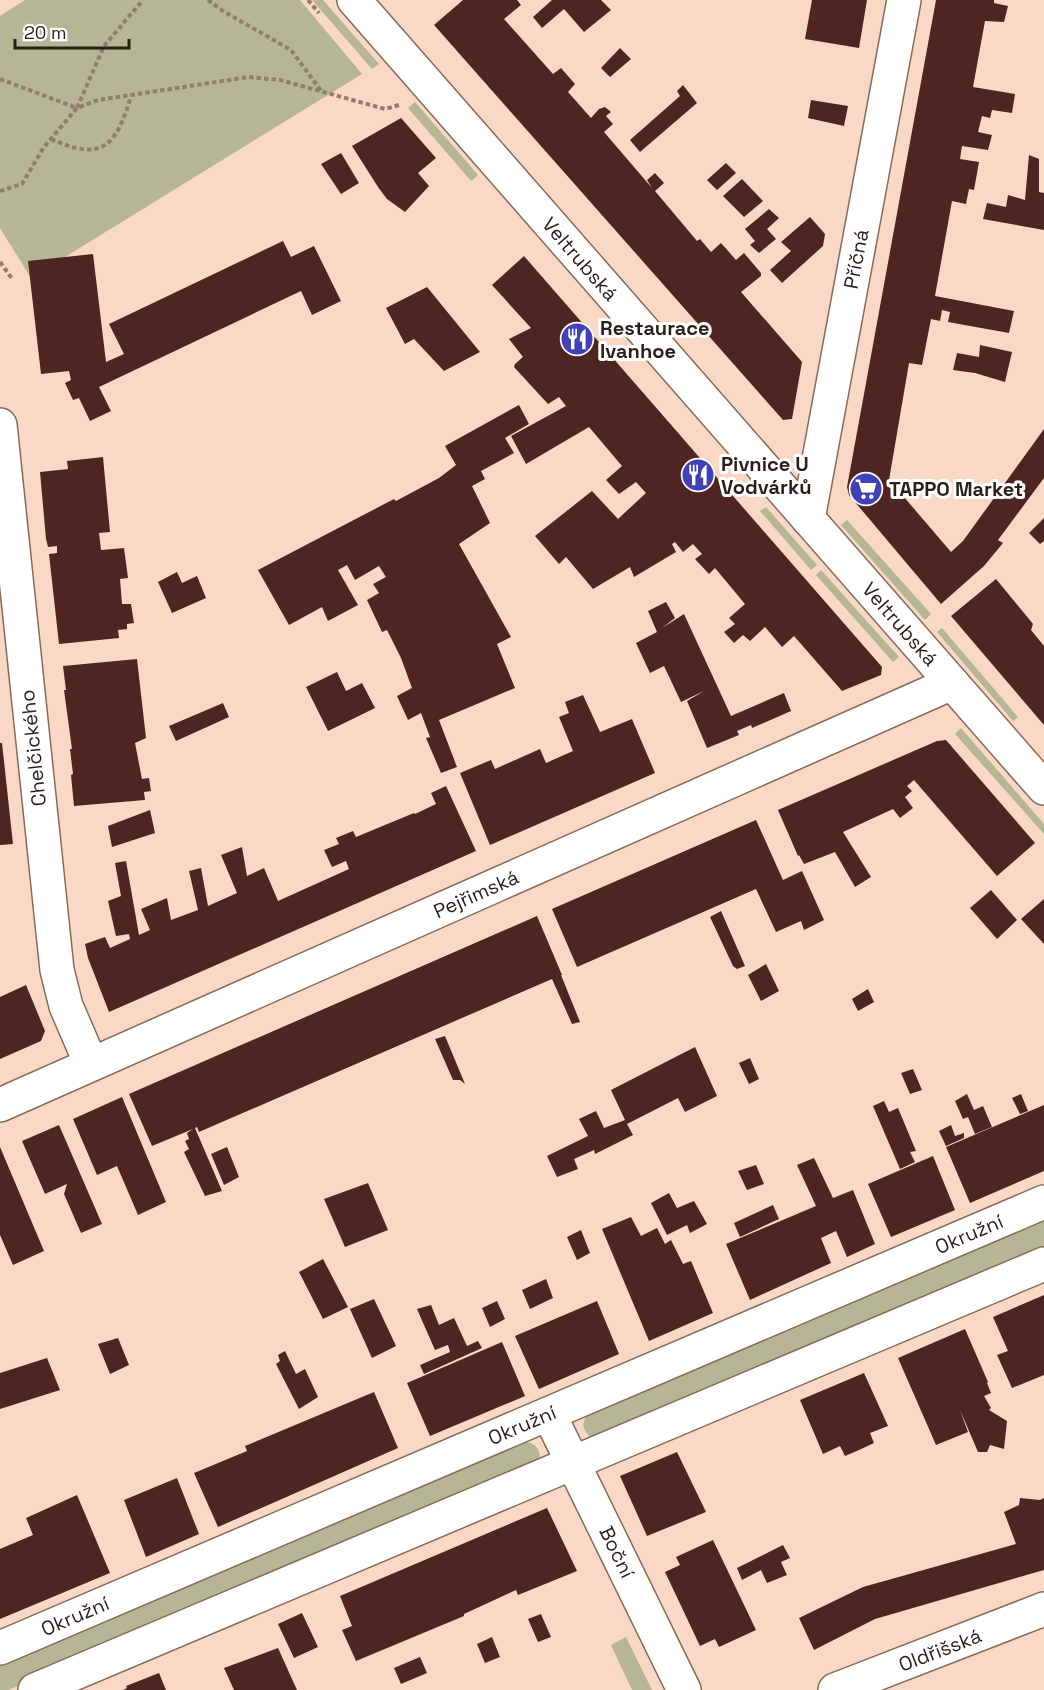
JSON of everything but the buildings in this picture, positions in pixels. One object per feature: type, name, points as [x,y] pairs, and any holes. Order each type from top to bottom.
[{"type":"street","name":"Veltrubská","points":[[354,0],[1044,788]]},
{"type":"street","name":"Příčná","points":[[808,519],[904,0]]},
{"type":"street","name":"Chelčického","points":[[0,425],[57,970],[66,1006],[91,1064]]},
{"type":"street","name":"Pejřimská","points":[[0,1104],[952,683]]},
{"type":"street","name":"Okružní","points":[[0,1648],[1044,1202]]},
{"type":"street","points":[[35,1690],[1044,1264]]},
{"type":"street","name":"Boční","points":[[549,1414],[684,1690]]},
{"type":"street","name":"Oldřišská","points":[[835,1690],[1044,1609]]},
{"type":"path","points":[[0,191],[22,184],[51,139],[77,108],[104,46],[143,0]]},
{"type":"path","points":[[208,0],[291,50],[323,92]]},
{"type":"path","points":[[0,79],[77,108],[98,100],[249,77],[280,80],[385,109],[400,105]]},
{"type":"path","points":[[51,139],[72,148],[90,151],[109,143],[124,119],[131,96]]},
{"type":"path","points":[[0,262],[12,280]]},
{"type":"green space","points":[[25,0],[300,0],[362,74],[31,278],[0,228],[0,16]]},
{"type":"green space","points":[[312,0],[323,0],[379,64],[372,69]]},
{"type":"green space","points":[[415,102],[478,175],[471,181],[408,108]]},
{"type":"green space","points":[[766,507],[817,565],[811,570],[760,511]]},
{"type":"green space","points":[[847,520],[931,614],[925,620],[841,525]]},
{"type":"green space","points":[[821,570],[899,657],[893,662],[816,575]]},
{"type":"green space","points":[[942,628],[1018,717],[1013,721],[937,632]]},
{"type":"green space","points":[[961,728],[1044,824],[1044,834],[955,734]]},
{"type":"green space","points":[[1044,1217],[1044,1249],[591,1438],[585,1430],[584,1421],[587,1415]]},
{"type":"green space","points":[[524,1442],[531,1443],[537,1448],[539,1462],[54,1672],[8,1690],[0,1690],[0,1664]]},
{"type":"green space","points":[[626,1637],[652,1690],[632,1690],[611,1645]]},
{"type":"place","name":"Restaurace Ivanhoe","points":[[577,339]]},
{"type":"place","name":"Pivnice U Vodvárků","points":[[698,475]]},
{"type":"place","name":"TAPPO Market","points":[[866,489]]}]
